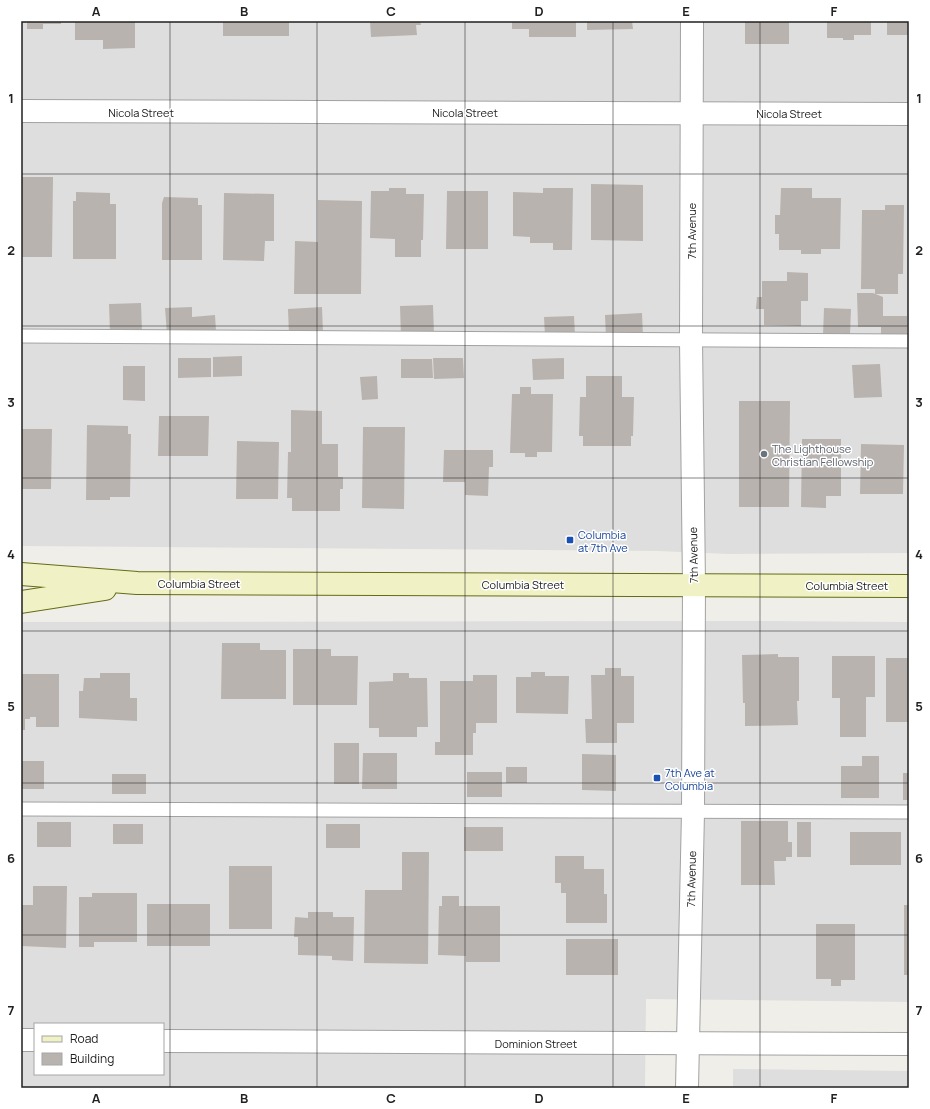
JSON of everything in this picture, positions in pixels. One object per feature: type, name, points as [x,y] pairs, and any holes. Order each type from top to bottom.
[{"type":"main road","name":"Columbia Street","points":[[21,574],[138,583],[909,586]]},
{"type":"main road","name":"Columbia Street","points":[[21,602],[138,583]]},
{"type":"street","name":"7th Avenue","points":[[687,1088],[693,812],[694,585],[691,340],[692,21]]},
{"type":"street","name":"Nicola Street","points":[[21,111],[692,112],[909,114]]},
{"type":"street","points":[[21,1040],[34,1040]]},
{"type":"street","name":"Dominion Street","points":[[164,1041],[909,1044]]},
{"type":"lane","points":[[21,336],[909,341]]},
{"type":"lane","points":[[21,809],[909,812]]},
{"type":"shaded area","points":[[21,21],[909,21],[909,553],[729,554],[657,551],[21,546]]},
{"type":"shaded area","points":[[21,622],[909,622],[909,1002],[646,999],[645,1088],[21,1088]]},
{"type":"shaded area","points":[[733,1069],[909,1071],[909,1088],[733,1088]]},
{"type":"building","points":[[21,21],[61,21],[61,24],[43,24],[43,29],[27,29],[27,22],[21,23]]},
{"type":"building","points":[[75,21],[135,21],[135,48],[103,49],[103,40],[75,40]]},
{"type":"building","points":[[223,21],[289,21],[289,36],[223,36]]},
{"type":"building","points":[[370,21],[420,21],[421,25],[416,25],[417,35],[371,37]]},
{"type":"building","points":[[512,21],[576,21],[576,37],[529,37],[529,29],[512,29]]},
{"type":"building","points":[[587,21],[632,21],[633,29],[587,30]]},
{"type":"building","points":[[745,21],[789,21],[789,44],[745,44]]},
{"type":"building","points":[[827,21],[871,21],[871,35],[854,35],[854,40],[827,38]]},
{"type":"building","points":[[887,21],[909,21],[909,35],[887,35]]},
{"type":"building","points":[[21,177],[53,177],[52,257],[21,257]]},
{"type":"building","points":[[591,184],[643,185],[643,241],[591,240]]},
{"type":"building","points":[[389,188],[406,188],[406,194],[424,194],[421,257],[395,257],[395,239],[370,238],[371,191],[389,191]]},
{"type":"building","points":[[543,188],[573,188],[572,250],[553,250],[553,243],[530,243],[530,237],[513,236],[513,192],[543,193]]},
{"type":"building","points":[[781,188],[812,188],[812,198],[841,198],[840,249],[821,249],[821,254],[801,254],[801,250],[779,250],[779,234],[775,234],[775,215],[780,215]]},
{"type":"building","points":[[447,191],[488,191],[488,249],[446,249]]},
{"type":"building","points":[[76,192],[110,193],[110,204],[116,204],[116,259],[73,259],[73,201],[76,201]]},
{"type":"building","points":[[224,193],[274,194],[274,241],[265,241],[264,261],[223,260]]},
{"type":"building","points":[[164,197],[198,198],[198,205],[202,205],[202,260],[162,260],[162,203]]},
{"type":"building","points":[[318,200],[362,201],[361,294],[294,294],[295,241],[318,242]]},
{"type":"building","points":[[885,205],[904,205],[903,274],[898,274],[898,294],[875,294],[875,289],[861,289],[862,210],[885,210]]},
{"type":"building","points":[[787,272],[808,273],[808,301],[801,301],[801,326],[764,325],[764,309],[756,309],[757,297],[762,297],[762,281],[787,281]]},
{"type":"building","points":[[857,293],[873,293],[883,297],[883,316],[907,316],[907,335],[881,335],[881,327],[858,327]]},
{"type":"building","points":[[141,303],[142,332],[110,333],[109,304]]},
{"type":"building","points":[[433,305],[434,335],[401,337],[400,306]]},
{"type":"building","points":[[192,307],[192,317],[215,315],[216,331],[167,334],[165,308]]},
{"type":"building","points":[[322,307],[323,333],[289,335],[288,309]]},
{"type":"building","points":[[824,308],[851,309],[850,335],[823,335]]},
{"type":"building","points":[[642,313],[643,336],[606,338],[605,315]]},
{"type":"building","points":[[574,316],[575,335],[545,336],[544,317]]},
{"type":"building","points":[[242,356],[242,376],[213,377],[213,357]]},
{"type":"building","points":[[178,358],[211,358],[211,377],[178,378]]},
{"type":"building","points":[[433,358],[463,358],[464,378],[434,379]]},
{"type":"building","points":[[564,358],[564,379],[533,380],[532,359]]},
{"type":"building","points":[[401,359],[432,359],[433,378],[401,378]]},
{"type":"building","points":[[880,364],[882,397],[854,398],[852,365]]},
{"type":"building","points":[[123,366],[145,366],[145,401],[123,400]]},
{"type":"building","points":[[377,376],[378,399],[362,400],[360,377]]},
{"type":"building","points":[[586,376],[622,376],[622,397],[634,397],[633,436],[631,436],[631,446],[583,446],[583,436],[579,436],[580,397],[586,397]]},
{"type":"building","points":[[520,387],[531,387],[531,394],[553,394],[552,452],[537,452],[537,457],[525,457],[525,453],[510,453],[512,394],[520,394]]},
{"type":"building","name":"The Lighthouse Christian Fellowship","points":[[739,401],[790,401],[789,507],[739,507]]},
{"type":"building","points":[[291,410],[322,411],[322,444],[338,444],[338,477],[343,477],[343,489],[340,489],[340,511],[292,511],[292,498],[287,498],[288,452],[291,452]]},
{"type":"building","points":[[159,416],[209,416],[208,456],[158,456]]},
{"type":"building","points":[[87,425],[128,426],[128,434],[131,434],[130,497],[110,497],[110,500],[86,500]]},
{"type":"building","points":[[363,427],[405,427],[404,509],[362,508]]},
{"type":"building","points":[[21,429],[52,429],[51,489],[21,489]]},
{"type":"building","points":[[802,439],[841,439],[841,496],[826,496],[826,508],[801,507]]},
{"type":"building","points":[[237,441],[279,442],[278,499],[236,499]]},
{"type":"building","points":[[861,444],[904,445],[903,494],[860,494]]},
{"type":"building","points":[[444,450],[493,450],[493,467],[489,467],[488,496],[465,495],[465,482],[443,482]]},
{"type":"building","points":[[222,643],[260,643],[260,650],[286,650],[286,699],[221,699]]},
{"type":"building","points":[[293,649],[331,649],[331,656],[358,656],[357,705],[293,705]]},
{"type":"building","points":[[778,654],[778,657],[799,657],[799,701],[797,701],[798,725],[745,726],[742,655]]},
{"type":"building","points":[[832,656],[875,656],[875,697],[866,697],[866,737],[840,737],[840,698],[832,698]]},
{"type":"building","points":[[886,658],[909,658],[909,722],[886,722]]},
{"type":"building","points":[[605,668],[621,668],[621,676],[634,676],[634,723],[617,723],[617,743],[586,743],[585,719],[592,719],[591,675],[605,675]]},
{"type":"building","points":[[531,672],[545,672],[545,676],[569,676],[568,714],[516,713],[516,677],[531,677]]},
{"type":"building","points":[[100,673],[130,673],[130,698],[137,698],[137,721],[79,718],[79,691],[83,691],[84,678],[100,678]]},
{"type":"building","points":[[393,673],[409,673],[409,678],[427,678],[428,727],[417,727],[417,737],[379,737],[379,728],[369,728],[369,682],[393,681]]},
{"type":"building","points":[[21,674],[59,674],[59,727],[36,727],[36,717],[30,717],[30,719],[25,719],[25,730],[21,730]]},
{"type":"building","points":[[473,675],[497,675],[497,723],[476,723],[476,733],[473,733],[473,755],[435,755],[435,742],[440,742],[440,681],[473,681]]},
{"type":"building","points":[[334,743],[359,743],[359,784],[334,784]]},
{"type":"building","points":[[363,753],[397,753],[397,789],[362,789]]},
{"type":"building","points":[[582,754],[616,755],[616,791],[582,790]]},
{"type":"building","points":[[862,756],[879,756],[879,798],[841,798],[841,766],[862,766]]},
{"type":"building","points":[[21,761],[44,761],[44,789],[21,789]]},
{"type":"building","points":[[506,767],[527,767],[527,783],[506,783]]},
{"type":"building","points":[[467,772],[502,772],[502,797],[467,797]]},
{"type":"building","points":[[903,773],[909,773],[909,800],[903,800]]},
{"type":"building","points":[[112,774],[146,774],[146,794],[112,794]]},
{"type":"building","points":[[741,821],[788,821],[788,842],[792,842],[792,857],[786,857],[786,861],[774,861],[775,885],[741,885]]},
{"type":"building","points":[[37,822],[71,822],[71,847],[37,847]]},
{"type":"building","points":[[797,822],[811,822],[811,857],[797,857]]},
{"type":"building","points":[[113,824],[143,824],[143,844],[113,844]]},
{"type":"building","points":[[326,824],[360,824],[360,848],[326,848]]},
{"type":"building","points":[[464,827],[503,827],[503,851],[464,851]]},
{"type":"building","points":[[850,832],[901,832],[901,865],[850,865]]},
{"type":"building","points":[[402,852],[429,852],[428,964],[364,963],[365,890],[402,890]]},
{"type":"building","points":[[555,856],[584,856],[584,869],[604,869],[604,894],[607,894],[607,923],[566,923],[566,893],[561,893],[561,883],[555,883]]},
{"type":"building","points":[[229,866],[272,866],[272,929],[229,929]]},
{"type":"building","points":[[33,886],[67,886],[66,948],[21,946],[21,905],[33,905]]},
{"type":"building","points":[[92,893],[137,893],[137,942],[94,942],[94,947],[79,947],[79,897],[92,897]]},
{"type":"building","points":[[442,896],[459,896],[459,906],[500,906],[500,962],[466,962],[466,956],[438,955],[439,906],[442,906]]},
{"type":"building","points":[[147,904],[210,904],[210,946],[147,946]]},
{"type":"building","points":[[904,905],[909,905],[909,975],[904,975]]},
{"type":"building","points":[[308,912],[333,912],[333,917],[354,917],[353,961],[332,960],[332,956],[298,955],[298,937],[294,937],[295,917],[308,918]]},
{"type":"building","points":[[816,924],[855,924],[855,980],[841,980],[841,986],[831,986],[831,979],[816,979]]},
{"type":"building","points":[[566,939],[618,939],[618,975],[566,975]]},
{"type":"place","name":"The Lighthouse Christian Fellowship","points":[[764,454]]},
{"type":"place","name":"Columbia at 7th Ave","points":[[570,540]]},
{"type":"place","name":"7th Ave at Columbia","points":[[657,778]]}]
